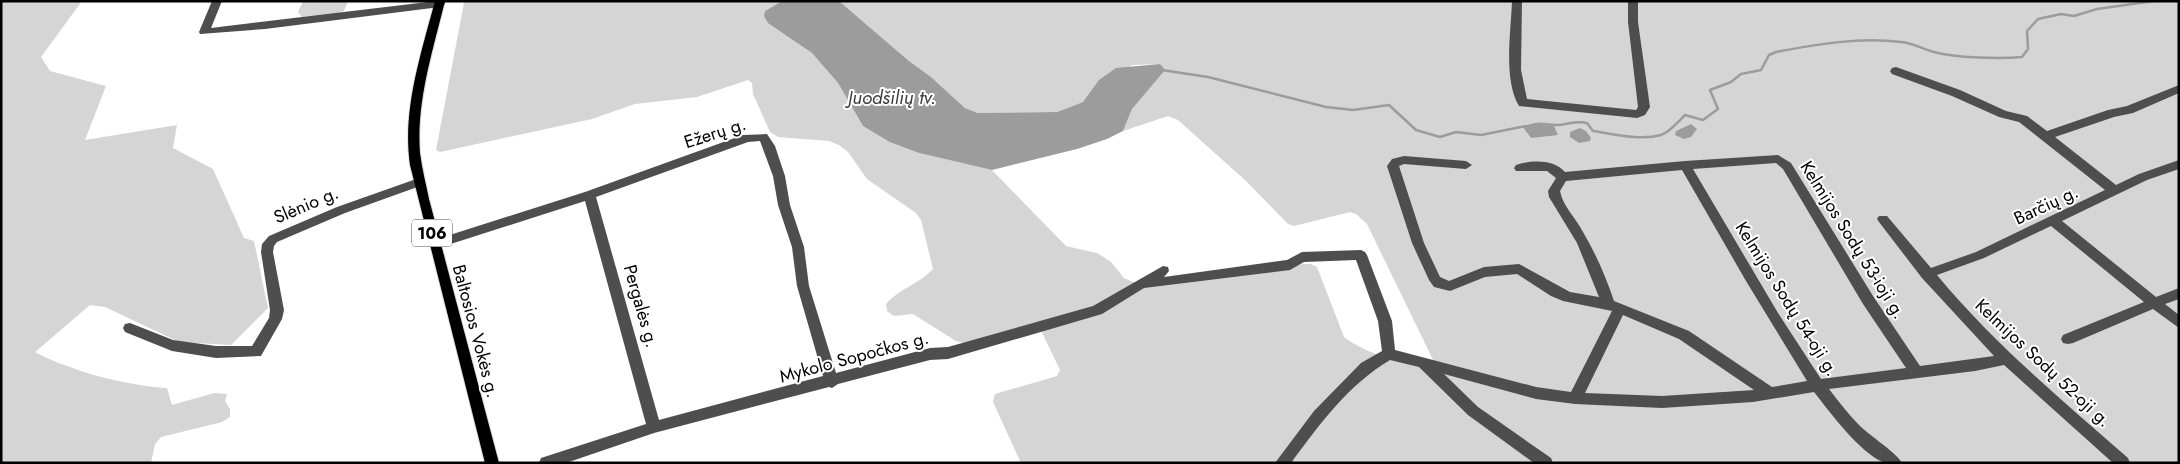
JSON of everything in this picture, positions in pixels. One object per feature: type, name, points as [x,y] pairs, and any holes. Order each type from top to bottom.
[{"type":"main road","name":"Baltosios Vokės g.","points":[[440,3],[419,89],[414,146],[419,182],[492,463]]},
{"type":"street","points":[[217,1],[204,32],[288,24],[417,4],[440,3]]},
{"type":"street","points":[[1517,1],[1515,79],[1520,100],[1526,104],[1567,106],[1637,114],[1642,112],[1644,107],[1633,1]]},
{"type":"street","points":[[1896,71],[1956,93],[2003,114],[2022,119],[2114,191]]},
{"type":"street","points":[[2046,136],[2112,113],[2129,110],[2179,89]]},
{"type":"street","name":"Ežerų g.","points":[[435,244],[589,195],[747,138],[759,136],[766,140],[779,176],[784,205],[798,247],[803,286],[832,382]]},
{"type":"street","name":"Kelmijos Sodų 53-ioji g.","points":[[1562,177],[1774,158],[1783,162],[1868,300],[1918,372]]},
{"type":"street","points":[[1466,165],[1404,160],[1396,162],[1393,166],[1418,243],[1431,276],[1435,280],[1450,286],[1484,272],[1519,269],[1556,292],[1568,297],[1614,306],[1684,335],[1770,393]]},
{"type":"street","name":"Barčių g.","points":[[1927,274],[1980,255],[2142,177],[2179,164]]},
{"type":"street","name":"Kelmijos Sodų 54-oji g.","points":[[1685,165],[1711,214],[1805,368],[1869,443],[1895,463]]},
{"type":"street","points":[[1520,168],[1550,166],[1562,177],[1554,194],[1578,233],[1614,306],[1575,398]]},
{"type":"street","name":"Slėnio g.","points":[[130,328],[172,344],[216,352],[256,352],[275,318],[277,310],[267,252],[268,244],[273,239],[341,210],[419,182]]},
{"type":"street","name":"Pergalės g.","points":[[589,195],[654,427]]},
{"type":"street","name":"Kelmijos Sodų 52-oji g.","points":[[1883,219],[1927,274],[2006,359],[2123,463]]},
{"type":"street","points":[[2053,221],[2179,323]]},
{"type":"street","points":[[1140,285],[1290,265],[1302,257],[1361,255],[1385,321],[1389,354]]},
{"type":"street","name":"Mykolo Sopočkos g.","points":[[546,463],[654,427],[832,382],[930,354],[948,353],[1071,319],[1097,310],[1164,271]]},
{"type":"street","points":[[2068,339],[2179,293]]},
{"type":"street","points":[[1282,463],[1319,415],[1366,367],[1389,354],[1536,393],[1575,398],[1662,402],[1753,396],[2006,359]]},
{"type":"street","points":[[1422,362],[1473,411],[1546,463]]},
{"type":"shaded area","points":[[1,1],[82,1],[41,57],[50,71],[106,86],[85,140],[177,125],[173,148],[213,169],[244,238],[254,241],[268,308],[231,345],[179,342],[105,307],[90,305],[35,352],[65,365],[117,381],[167,388],[172,405],[214,393],[227,394],[225,401],[230,409],[230,417],[222,422],[161,437],[155,444],[151,463],[1,463]]},
{"type":"shaded area","points":[[303,1],[348,1],[344,11],[336,14],[302,17],[298,12]]},
{"type":"shaded area","points":[[462,1],[782,1],[765,11],[791,38],[812,53],[838,83],[863,126],[919,153],[992,170],[1066,246],[1097,253],[1111,262],[1124,278],[1140,285],[1149,286],[1311,264],[1317,267],[1344,337],[1354,344],[1377,354],[1438,370],[1367,224],[1356,214],[1350,212],[1294,226],[1288,224],[1246,181],[1178,120],[1168,116],[1123,131],[1132,109],[1142,96],[1160,64],[1132,65],[1083,102],[1057,112],[978,113],[965,108],[931,77],[909,61],[839,1],[2179,1],[2179,463],[1021,463],[993,402],[995,394],[1057,376],[1060,370],[1037,322],[964,343],[956,341],[913,314],[894,316],[887,311],[886,304],[891,299],[922,279],[933,269],[921,220],[916,213],[867,179],[848,152],[839,145],[829,141],[778,137],[770,132],[753,94],[752,83],[748,80],[697,97],[635,104],[592,119],[440,152],[436,150],[464,3]]},
{"type":"water","name":"Juodšilių tv.","points":[[782,1],[839,1],[909,61],[931,77],[965,108],[978,113],[1057,112],[1083,102],[1099,80],[1116,68],[1160,64],[1165,70],[1132,109],[1123,131],[1107,139],[1077,149],[992,170],[919,153],[890,142],[863,126],[838,83],[812,53],[768,23],[764,16],[765,11]]},
{"type":"water","points":[[1530,124],[1554,126],[1558,135],[1531,138],[1523,127]]},
{"type":"water","points":[[1691,124],[1697,129],[1691,137],[1684,139],[1675,135],[1676,131]]},
{"type":"water","points":[[1580,128],[1586,131],[1591,138],[1590,141],[1579,143],[1570,137],[1570,132]]},
{"type":"waterway","points":[[1532,125],[1559,125],[1583,122],[1587,123],[1593,131],[1627,136],[1653,137],[1668,132],[1685,115],[1703,120],[1718,109],[1710,90],[1731,82],[1741,74],[1761,70],[1769,55],[1776,52],[1823,44],[1870,40],[1905,43],[1954,56],[2022,57],[2028,49],[2027,31],[2038,19],[2061,14],[2074,16],[2097,9],[2154,1]]},
{"type":"waterway","points":[[1162,70],[1208,77],[1326,107],[1353,110],[1389,105],[1416,130],[1440,137],[1456,132],[1481,135],[1526,126]]}]
